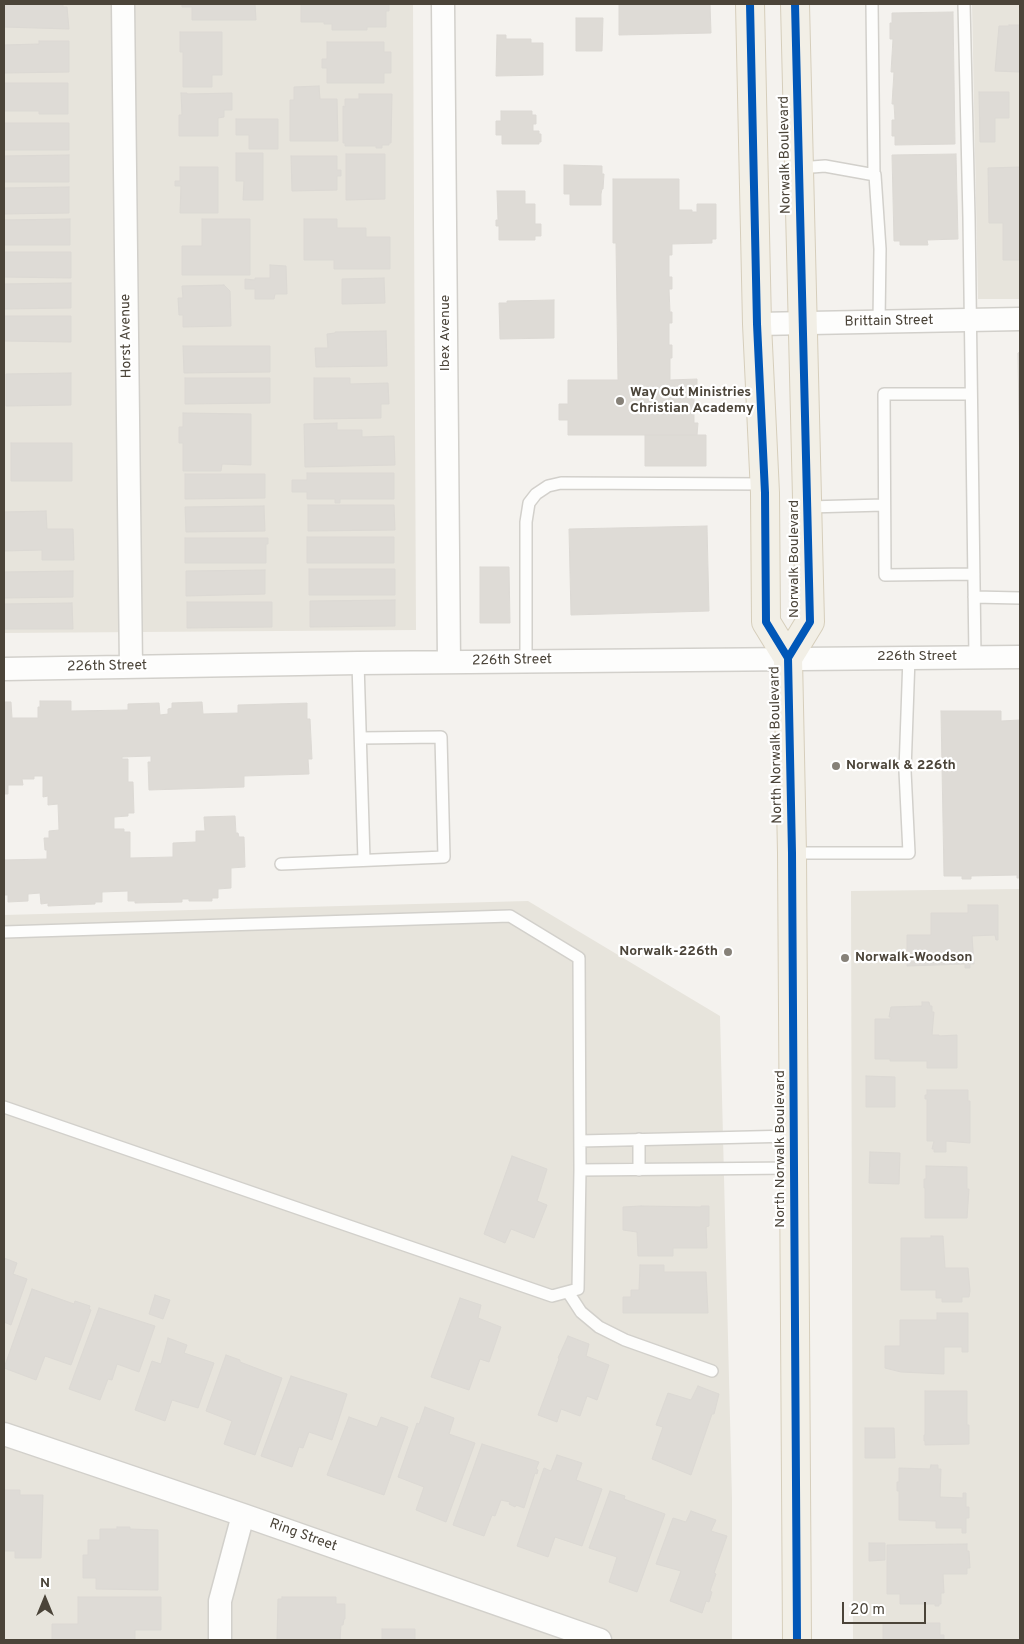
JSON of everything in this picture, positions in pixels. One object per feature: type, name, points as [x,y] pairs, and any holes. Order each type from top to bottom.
[{"type":"main road","name":"Norwalk Boulevard","points":[[750,4],[757,324],[764,484],[766,622],[788,658],[810,622],[795,4]]},
{"type":"main road","name":"North Norwalk Boulevard","points":[[788,658],[792,854],[797,1640]]},
{"type":"street","name":"Horst Avenue","points":[[123,4],[131,667]]},
{"type":"street","name":"Ibex Avenue","points":[[443,4],[449,662]]},
{"type":"street","name":"Brittain Street","points":[[757,324],[1020,319]]},
{"type":"street","name":"226th Street","points":[[4,668],[788,658],[1020,657]]},
{"type":"street","name":"Ring Street","points":[[4,1434],[244,1515],[594,1640]]},
{"type":"street","points":[[220,1640],[220,1601],[244,1515]]},
{"type":"lane","points":[[872,4],[874,175],[880,249],[879,322]]},
{"type":"lane","points":[[964,4],[975,657]]},
{"type":"lane","points":[[799,168],[825,166],[874,175]]},
{"type":"lane","points":[[971,394],[884,394],[885,575],[974,574]]},
{"type":"lane","points":[[526,661],[526,522],[530,503],[536,494],[548,486],[560,483],[764,484]]},
{"type":"lane","points":[[808,507],[884,505]]},
{"type":"lane","points":[[974,597],[1020,598]]},
{"type":"lane","points":[[792,854],[909,853],[905,771],[910,658]]},
{"type":"lane","points":[[358,663],[364,860]]},
{"type":"lane","points":[[281,864],[444,857],[441,737],[361,738]]},
{"type":"lane","points":[[4,932],[510,916],[579,958],[580,1170],[578,1289],[552,1296],[4,1107]]},
{"type":"lane","points":[[580,1141],[793,1136]]},
{"type":"lane","points":[[639,1139],[639,1170]]},
{"type":"lane","points":[[580,1170],[793,1168]]},
{"type":"lane","points":[[568,1292],[581,1312],[599,1327],[625,1340],[712,1371]]},
{"type":"shaded area","points":[[4,4],[413,4],[416,630],[4,633]]},
{"type":"shaded area","points":[[972,4],[1020,4],[1020,299],[978,299]]},
{"type":"shaded area","points":[[1020,889],[1020,1640],[853,1640],[851,891]]},
{"type":"shaded area","points":[[528,901],[720,1016],[732,1499],[732,1640],[4,1640],[4,915]]},
{"type":"building","points":[[4,4],[63,4],[63,7],[67,7],[69,29],[4,27]]},
{"type":"building","points":[[182,4],[255,4],[256,20],[192,20],[192,7],[182,7]]},
{"type":"building","points":[[301,4],[389,4],[389,11],[386,11],[386,27],[367,27],[367,30],[332,30],[332,24],[301,22]]},
{"type":"building","points":[[619,4],[710,4],[711,33],[619,35]]},
{"type":"building","points":[[953,12],[955,144],[895,145],[895,136],[892,136],[892,120],[895,120],[894,104],[892,104],[894,72],[891,72],[893,39],[890,39],[892,13]]},
{"type":"building","points":[[576,18],[603,18],[602,51],[576,51]]},
{"type":"building","points":[[1020,25],[1020,70],[1019,72],[995,71],[999,26]]},
{"type":"building","points":[[180,32],[222,32],[222,75],[212,75],[212,87],[183,87],[183,52],[180,52]]},
{"type":"building","points":[[497,35],[506,35],[506,39],[531,39],[531,43],[543,43],[543,75],[496,76]]},
{"type":"building","points":[[39,41],[69,41],[69,72],[4,73],[4,45],[39,44]]},
{"type":"building","points":[[327,42],[384,42],[384,52],[391,52],[391,73],[384,73],[384,83],[327,83],[327,68],[322,68],[322,59],[327,59]]},
{"type":"building","points":[[4,83],[68,83],[68,114],[39,114],[39,111],[4,111]]},
{"type":"building","points":[[319,86],[320,99],[337,99],[338,141],[290,141],[290,100],[294,100],[294,87]]},
{"type":"building","points":[[979,92],[1009,92],[1009,118],[995,118],[995,142],[980,142]]},
{"type":"building","points":[[181,93],[232,93],[232,110],[224,110],[224,117],[218,118],[218,136],[179,136],[179,115],[182,115]]},
{"type":"building","points":[[359,94],[392,94],[391,143],[389,145],[382,145],[382,148],[376,148],[376,146],[345,146],[345,143],[343,143],[343,106],[345,107],[345,99],[359,99]]},
{"type":"building","points":[[501,111],[532,111],[532,115],[536,115],[536,124],[533,124],[533,131],[539,131],[541,142],[539,144],[502,144],[502,135],[496,135],[496,121],[501,121]]},
{"type":"building","points":[[236,119],[278,119],[278,149],[249,149],[249,135],[236,135]]},
{"type":"building","points":[[4,123],[69,123],[69,150],[4,150]]},
{"type":"building","points":[[236,153],[263,153],[263,200],[243,200],[244,181],[236,181]]},
{"type":"building","points":[[346,154],[385,154],[385,199],[346,200]]},
{"type":"building","points":[[956,154],[958,239],[927,240],[928,245],[900,245],[900,241],[894,241],[892,155]]},
{"type":"building","points":[[69,155],[69,182],[4,182],[4,156]]},
{"type":"building","points":[[291,156],[337,156],[337,170],[341,170],[341,176],[337,176],[337,190],[292,191]]},
{"type":"building","points":[[564,165],[602,166],[602,174],[604,174],[601,205],[570,205],[570,194],[564,194]]},
{"type":"building","points":[[180,167],[218,167],[218,213],[180,213],[181,186],[175,186],[175,181],[180,181]]},
{"type":"building","points":[[1020,167],[1020,260],[1003,260],[1003,223],[989,223],[988,168]]},
{"type":"building","points":[[613,179],[679,179],[679,210],[697,212],[697,204],[716,204],[716,239],[712,239],[712,243],[672,244],[672,255],[669,255],[669,277],[672,277],[672,289],[669,289],[670,312],[672,312],[672,323],[669,323],[669,345],[672,345],[670,380],[697,379],[697,392],[694,392],[694,423],[698,423],[697,435],[568,435],[568,420],[559,420],[559,404],[568,404],[568,380],[618,380],[616,243],[613,243]]},
{"type":"building","points":[[69,187],[69,213],[4,214],[4,188]]},
{"type":"building","points":[[497,191],[525,191],[525,204],[535,204],[535,224],[541,224],[541,236],[535,236],[535,240],[499,240],[499,226],[496,226],[496,220],[498,220]]},
{"type":"building","points":[[70,219],[70,245],[4,245],[4,220]]},
{"type":"building","points":[[202,219],[250,219],[250,275],[182,275],[182,246],[202,246]]},
{"type":"building","points":[[304,219],[337,219],[337,228],[366,228],[366,237],[390,237],[390,269],[334,269],[334,260],[304,260]]},
{"type":"building","points":[[4,252],[71,252],[71,278],[4,277]]},
{"type":"building","points":[[270,265],[286,266],[287,294],[275,294],[274,299],[255,299],[255,289],[245,289],[245,279],[270,278]]},
{"type":"building","points":[[384,278],[385,303],[342,304],[342,279]]},
{"type":"building","points":[[71,283],[71,308],[4,309],[4,284]]},
{"type":"building","points":[[224,285],[230,291],[231,326],[183,327],[183,315],[179,315],[178,298],[183,298],[182,286]]},
{"type":"building","points":[[554,300],[554,338],[500,339],[499,303],[507,303],[507,301]]},
{"type":"building","points":[[4,316],[71,316],[71,342],[4,341]]},
{"type":"building","points":[[386,331],[387,366],[316,367],[315,348],[328,348],[327,334],[335,332]]},
{"type":"building","points":[[183,346],[270,346],[270,372],[184,373]]},
{"type":"building","points":[[1020,352],[1020,480],[1018,353]]},
{"type":"building","points":[[71,373],[71,405],[6,406],[6,374]]},
{"type":"building","points":[[185,378],[270,378],[270,403],[185,404]]},
{"type":"building","points":[[314,378],[350,378],[350,384],[388,383],[389,404],[381,404],[381,418],[314,419]]},
{"type":"building","points":[[183,413],[251,414],[251,465],[222,464],[221,471],[183,471],[183,443],[179,443],[179,427],[183,427]]},
{"type":"building","points":[[337,423],[337,430],[362,430],[362,437],[394,436],[395,465],[305,467],[304,424]]},
{"type":"building","points":[[645,435],[706,435],[706,466],[645,466]]},
{"type":"building","points":[[11,443],[72,443],[72,481],[11,481]]},
{"type":"building","points":[[307,473],[394,473],[394,499],[340,499],[340,503],[335,503],[335,499],[307,499],[307,492],[292,492],[292,480],[307,480]]},
{"type":"building","points":[[185,474],[265,474],[265,498],[185,499]]},
{"type":"building","points":[[308,505],[394,505],[395,530],[308,531]]},
{"type":"building","points":[[264,506],[265,531],[186,532],[185,507]]},
{"type":"building","points":[[46,511],[47,529],[73,529],[74,560],[42,560],[42,550],[4,551],[4,512]]},
{"type":"building","points":[[707,526],[709,611],[571,615],[569,529]]},
{"type":"building","points":[[307,537],[394,537],[394,563],[307,563]]},
{"type":"building","points":[[185,538],[268,538],[268,544],[266,544],[266,563],[185,563]]},
{"type":"building","points":[[480,567],[509,567],[510,623],[480,623]]},
{"type":"building","points":[[309,569],[395,569],[395,595],[309,595]]},
{"type":"building","points":[[265,570],[265,594],[186,596],[186,571]]},
{"type":"building","points":[[73,571],[73,597],[4,598],[4,572]]},
{"type":"building","points":[[395,600],[395,626],[310,627],[310,601]]},
{"type":"building","points":[[187,602],[272,602],[272,627],[187,628]]},
{"type":"building","points":[[72,603],[73,629],[4,629],[4,604]]},
{"type":"building","points":[[40,701],[71,701],[71,711],[128,710],[128,704],[159,703],[160,715],[168,714],[168,709],[172,708],[172,703],[202,702],[203,714],[238,713],[238,705],[307,703],[307,719],[310,719],[312,759],[308,759],[309,774],[244,776],[244,787],[149,790],[148,762],[151,762],[151,756],[122,757],[122,759],[128,759],[128,782],[133,782],[134,813],[128,813],[128,816],[114,817],[114,829],[124,829],[124,832],[130,832],[130,858],[173,857],[173,843],[196,842],[196,831],[205,831],[204,817],[235,816],[236,833],[238,833],[239,837],[244,837],[245,867],[231,868],[231,888],[218,889],[218,898],[212,898],[212,901],[189,901],[189,899],[182,899],[182,902],[135,903],[135,901],[128,901],[128,891],[102,892],[102,902],[95,902],[95,904],[48,906],[48,903],[41,904],[40,893],[28,894],[28,901],[8,902],[8,895],[4,895],[4,860],[47,859],[44,838],[49,838],[49,831],[59,830],[58,804],[48,805],[48,796],[43,797],[43,776],[34,776],[34,779],[22,779],[23,785],[8,785],[8,794],[4,794],[4,702],[11,702],[12,718],[38,718]]},
{"type":"building","points":[[941,711],[1001,711],[1001,721],[1020,720],[1020,878],[1017,878],[1017,875],[971,876],[971,879],[962,879],[962,876],[944,876]]},
{"type":"building","points":[[968,905],[998,905],[998,940],[996,940],[995,935],[972,936],[974,964],[970,964],[970,968],[965,968],[965,964],[907,966],[907,935],[931,935],[931,913],[968,913]]},
{"type":"building","points":[[922,1002],[929,1002],[930,1006],[932,1006],[932,1012],[934,1012],[932,1035],[957,1035],[957,1068],[927,1068],[927,1061],[875,1059],[875,1019],[891,1019],[889,1017],[891,1007],[922,1006]]},
{"type":"building","points":[[866,1076],[895,1077],[895,1107],[866,1107]]},
{"type":"building","points":[[927,1090],[968,1090],[968,1101],[970,1101],[970,1143],[946,1141],[946,1152],[934,1152],[934,1149],[932,1149],[934,1141],[927,1141],[927,1099],[925,1099],[925,1095],[927,1095]]},
{"type":"building","points":[[870,1152],[900,1153],[899,1184],[869,1183]]},
{"type":"building","points":[[512,1156],[547,1169],[537,1201],[547,1205],[534,1238],[511,1229],[505,1243],[484,1234]]},
{"type":"building","points":[[926,1166],[967,1167],[967,1189],[969,1189],[967,1218],[925,1218],[924,1179],[926,1179]]},
{"type":"building","points":[[709,1206],[709,1226],[706,1227],[707,1248],[673,1248],[673,1256],[638,1256],[637,1232],[623,1230],[623,1207]]},
{"type":"building","points":[[931,1236],[943,1236],[945,1268],[968,1268],[969,1297],[962,1297],[962,1302],[942,1302],[942,1298],[936,1298],[936,1290],[901,1290],[901,1238],[931,1238]]},
{"type":"building","points":[[4,1258],[17,1263],[13,1274],[27,1279],[11,1325],[4,1322]]},
{"type":"building","points":[[640,1265],[664,1265],[664,1272],[706,1272],[708,1313],[623,1313],[623,1297],[631,1297],[631,1290],[639,1290]]},
{"type":"building","points":[[32,1289],[74,1304],[75,1301],[90,1306],[89,1309],[91,1310],[71,1365],[45,1356],[36,1380],[4,1368]]},
{"type":"building","points":[[155,1295],[170,1300],[163,1319],[149,1314]]},
{"type":"building","points":[[460,1298],[481,1305],[478,1318],[501,1327],[489,1362],[480,1359],[469,1390],[431,1377]]},
{"type":"building","points":[[99,1308],[155,1326],[139,1372],[117,1364],[112,1380],[108,1379],[100,1400],[69,1389]]},
{"type":"building","points":[[937,1313],[968,1313],[968,1352],[962,1352],[962,1347],[944,1347],[944,1374],[901,1372],[885,1368],[885,1346],[900,1346],[900,1320],[937,1320]]},
{"type":"building","points":[[568,1336],[589,1344],[586,1356],[609,1365],[597,1400],[587,1396],[580,1416],[561,1409],[557,1422],[538,1415],[558,1358]]},
{"type":"building","points":[[168,1338],[187,1345],[184,1353],[214,1363],[198,1408],[172,1400],[165,1421],[135,1410],[152,1361],[161,1364]]},
{"type":"building","points":[[226,1355],[282,1378],[255,1455],[224,1444],[232,1421],[206,1411]]},
{"type":"building","points":[[291,1376],[347,1394],[332,1440],[309,1432],[303,1448],[299,1447],[292,1467],[261,1456]]},
{"type":"building","points":[[698,1386],[719,1394],[714,1414],[712,1414],[691,1475],[652,1459],[663,1427],[656,1425],[668,1393],[691,1400]]},
{"type":"building","points":[[925,1391],[967,1391],[969,1444],[925,1445]]},
{"type":"building","points":[[425,1407],[454,1418],[449,1434],[475,1443],[446,1522],[416,1510],[424,1487],[398,1477],[417,1423],[419,1424]]},
{"type":"building","points":[[349,1417],[377,1427],[381,1417],[408,1427],[384,1495],[327,1475]]},
{"type":"building","points":[[865,1428],[894,1428],[895,1458],[865,1458]]},
{"type":"building","points":[[482,1444],[539,1462],[536,1469],[538,1470],[537,1474],[535,1473],[524,1508],[516,1505],[515,1507],[509,1504],[510,1502],[501,1500],[495,1516],[492,1515],[484,1536],[453,1525]]},
{"type":"building","points":[[557,1455],[582,1463],[576,1480],[602,1489],[582,1546],[555,1537],[548,1557],[517,1546],[544,1468],[551,1471]]},
{"type":"building","points":[[931,1465],[938,1465],[938,1469],[941,1469],[940,1497],[963,1498],[963,1493],[966,1493],[966,1507],[969,1507],[969,1518],[966,1518],[966,1533],[962,1533],[962,1528],[936,1528],[936,1521],[899,1520],[899,1491],[897,1491],[897,1482],[899,1482],[899,1468],[930,1469]]},
{"type":"building","points":[[4,1490],[20,1490],[20,1495],[43,1495],[41,1558],[15,1558],[15,1551],[4,1551]]},
{"type":"building","points":[[610,1491],[625,1496],[624,1499],[665,1514],[637,1592],[609,1582],[617,1557],[589,1548]]},
{"type":"building","points":[[691,1511],[716,1520],[711,1531],[727,1536],[714,1573],[716,1574],[710,1591],[712,1592],[709,1602],[706,1601],[702,1613],[670,1601],[681,1571],[656,1564],[673,1518],[686,1522]]},
{"type":"building","points":[[117,1527],[158,1530],[158,1590],[96,1589],[96,1578],[83,1578],[83,1555],[88,1555],[88,1540],[100,1540],[100,1529],[117,1529]]},
{"type":"building","points":[[869,1543],[885,1543],[885,1560],[869,1561]]},
{"type":"building","points":[[967,1544],[970,1568],[967,1568],[967,1574],[943,1574],[944,1593],[941,1593],[941,1604],[939,1606],[935,1606],[935,1604],[900,1604],[900,1594],[887,1594],[887,1545]]},
{"type":"building","points":[[78,1597],[161,1597],[161,1630],[135,1630],[135,1640],[52,1640],[52,1624],[78,1624]]},
{"type":"building","points":[[282,1597],[336,1597],[336,1604],[345,1604],[345,1619],[343,1625],[341,1625],[340,1640],[277,1640],[278,1599],[282,1599]]},
{"type":"building","points":[[883,1623],[940,1623],[940,1635],[944,1635],[944,1640],[883,1640]]},
{"type":"building","points":[[382,1629],[415,1629],[415,1640],[382,1640]]},
{"type":"cycle path","points":[[750,4],[757,324],[765,493],[766,622],[788,658],[792,853],[797,1640]]},
{"type":"cycle path","points":[[788,658],[810,622],[795,4]]},
{"type":"place","name":"Way Out Ministries Christian Academy","points":[[620,401]]},
{"type":"place","name":"Norwalk & 226th","points":[[836,766]]},
{"type":"place","name":"Norwalk-226th","points":[[728,952]]},
{"type":"place","name":"Norwalk-Woodson","points":[[845,958]]}]
